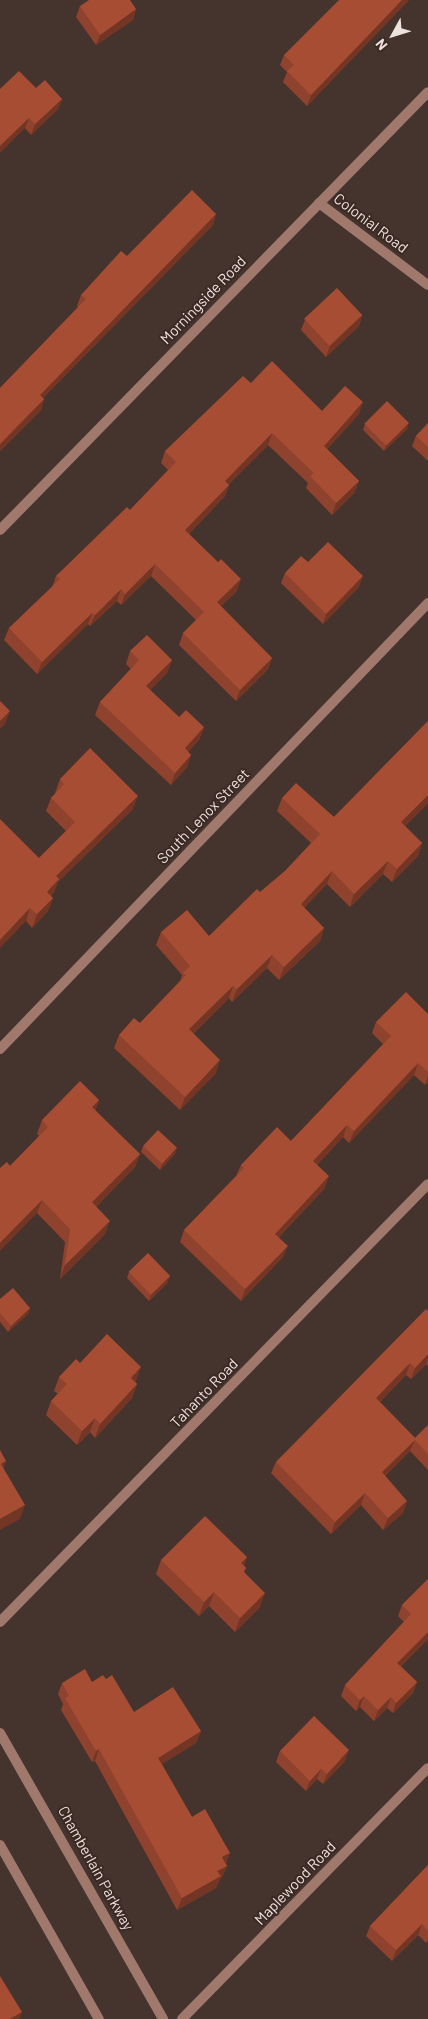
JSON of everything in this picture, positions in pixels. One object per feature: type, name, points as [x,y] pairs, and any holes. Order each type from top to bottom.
[{"type":"street","name":"Morningside Road","points":[[0,530],[428,92]]},
{"type":"street","name":"Colonial Road","points":[[319,203],[428,285]]},
{"type":"street","name":"South Lenox Street","points":[[0,1049],[428,603]]},
{"type":"street","name":"Tahanto Road","points":[[0,1622],[428,1184]]},
{"type":"street","name":"Chamberlain Parkway","points":[[0,1733],[163,2019]]},
{"type":"street","name":"Maplewood Road","points":[[182,2019],[428,1768]]},
{"type":"street","points":[[0,1845],[100,2019]]},
{"type":"building","points":[[89,0],[130,0],[136,9],[100,35],[80,6]]},
{"type":"building","points":[[339,0],[402,0],[311,95],[287,71],[294,65],[284,55]]},
{"type":"building","points":[[19,71],[36,88],[45,80],[62,99],[35,124],[29,118],[0,146],[0,89]]},
{"type":"building","points":[[192,190],[216,214],[40,395],[44,399],[0,444],[0,388],[86,299],[81,295],[121,251],[127,256]]},
{"type":"building","points":[[337,288],[362,315],[329,346],[304,319]]},
{"type":"building","points":[[272,361],[322,411],[345,386],[363,402],[324,446],[359,481],[336,503],[310,476],[314,473],[272,433],[225,481],[229,485],[185,530],[218,562],[221,559],[241,579],[217,602],[272,658],[240,690],[183,633],[204,612],[155,564],[125,594],[121,589],[95,615],[92,613],[42,662],[9,628],[60,579],[56,576],[127,507],[130,510],[176,462],[165,451],[243,376],[251,383]]},
{"type":"building","points":[[387,401],[409,423],[386,446],[364,424]]},
{"type":"building","points":[[428,423],[428,447],[416,436]]},
{"type":"building","points":[[328,542],[363,576],[326,614],[285,573],[301,556],[308,562]]},
{"type":"building","points":[[147,635],[172,660],[146,686],[179,717],[186,710],[204,727],[185,748],[191,755],[175,773],[100,702],[139,660],[130,651]]},
{"type":"building","points":[[0,701],[10,711],[0,721]]},
{"type":"building","points":[[428,721],[428,795],[401,822],[422,843],[397,869],[388,861],[354,894],[332,871],[301,904],[324,928],[284,967],[272,955],[237,989],[233,986],[189,1029],[220,1060],[185,1097],[119,1035],[134,1018],[140,1023],[186,975],[183,973],[190,966],[161,932],[187,910],[209,936],[257,889],[260,892],[285,871],[320,834],[282,798],[296,783],[334,817]]},
{"type":"building","points":[[90,748],[138,796],[56,876],[59,879],[47,892],[53,898],[37,914],[30,908],[0,940],[0,819],[39,858],[75,822],[51,798],[64,784],[60,779]]},
{"type":"building","points":[[406,992],[428,1014],[428,1072],[418,1063],[354,1131],[347,1125],[313,1161],[329,1176],[275,1234],[288,1246],[245,1289],[184,1230],[244,1168],[241,1165],[277,1127],[291,1141],[391,1036],[376,1022]]},
{"type":"building","points":[[80,1081],[99,1100],[92,1107],[140,1154],[92,1202],[110,1221],[65,1265],[70,1229],[42,1200],[0,1243],[0,1168],[7,1162],[10,1166],[48,1127],[42,1120]]},
{"type":"building","points":[[158,1130],[177,1148],[162,1164],[143,1146]]},
{"type":"building","points":[[148,1253],[170,1276],[151,1295],[129,1272]]},
{"type":"building","points":[[13,1288],[30,1308],[11,1326],[0,1313],[0,1299]]},
{"type":"building","points":[[426,1309],[428,1311],[428,1354],[415,1368],[410,1363],[376,1398],[415,1438],[428,1425],[428,1454],[415,1440],[382,1472],[407,1501],[388,1518],[365,1493],[335,1522],[276,1462]]},
{"type":"building","points":[[107,1334],[141,1367],[131,1378],[137,1384],[100,1424],[95,1418],[82,1431],[51,1401],[67,1384],[59,1377],[76,1359],[80,1363]]},
{"type":"building","points":[[0,1450],[6,1461],[1,1464],[25,1505],[0,1519]]},
{"type":"building","points":[[205,1516],[247,1557],[241,1563],[246,1568],[243,1571],[265,1593],[240,1618],[214,1592],[204,1602],[161,1560]]},
{"type":"building","points":[[428,1579],[428,1632],[397,1663],[417,1682],[396,1703],[391,1697],[378,1710],[364,1696],[360,1700],[345,1685],[411,1614],[402,1605]]},
{"type":"building","points":[[85,1669],[92,1682],[103,1675],[106,1679],[112,1675],[134,1712],[173,1687],[201,1731],[158,1758],[192,1817],[205,1809],[230,1853],[222,1857],[227,1866],[217,1871],[221,1876],[182,1898],[99,1749],[96,1751],[65,1698],[69,1696],[62,1683]]},
{"type":"building","points":[[314,1716],[349,1750],[327,1774],[321,1769],[310,1781],[280,1751]]},
{"type":"building","points":[[428,1865],[428,1931],[422,1924],[396,1950],[370,1926]]},
{"type":"building","points":[[0,1976],[22,2012],[10,2019],[0,2019]]}]
